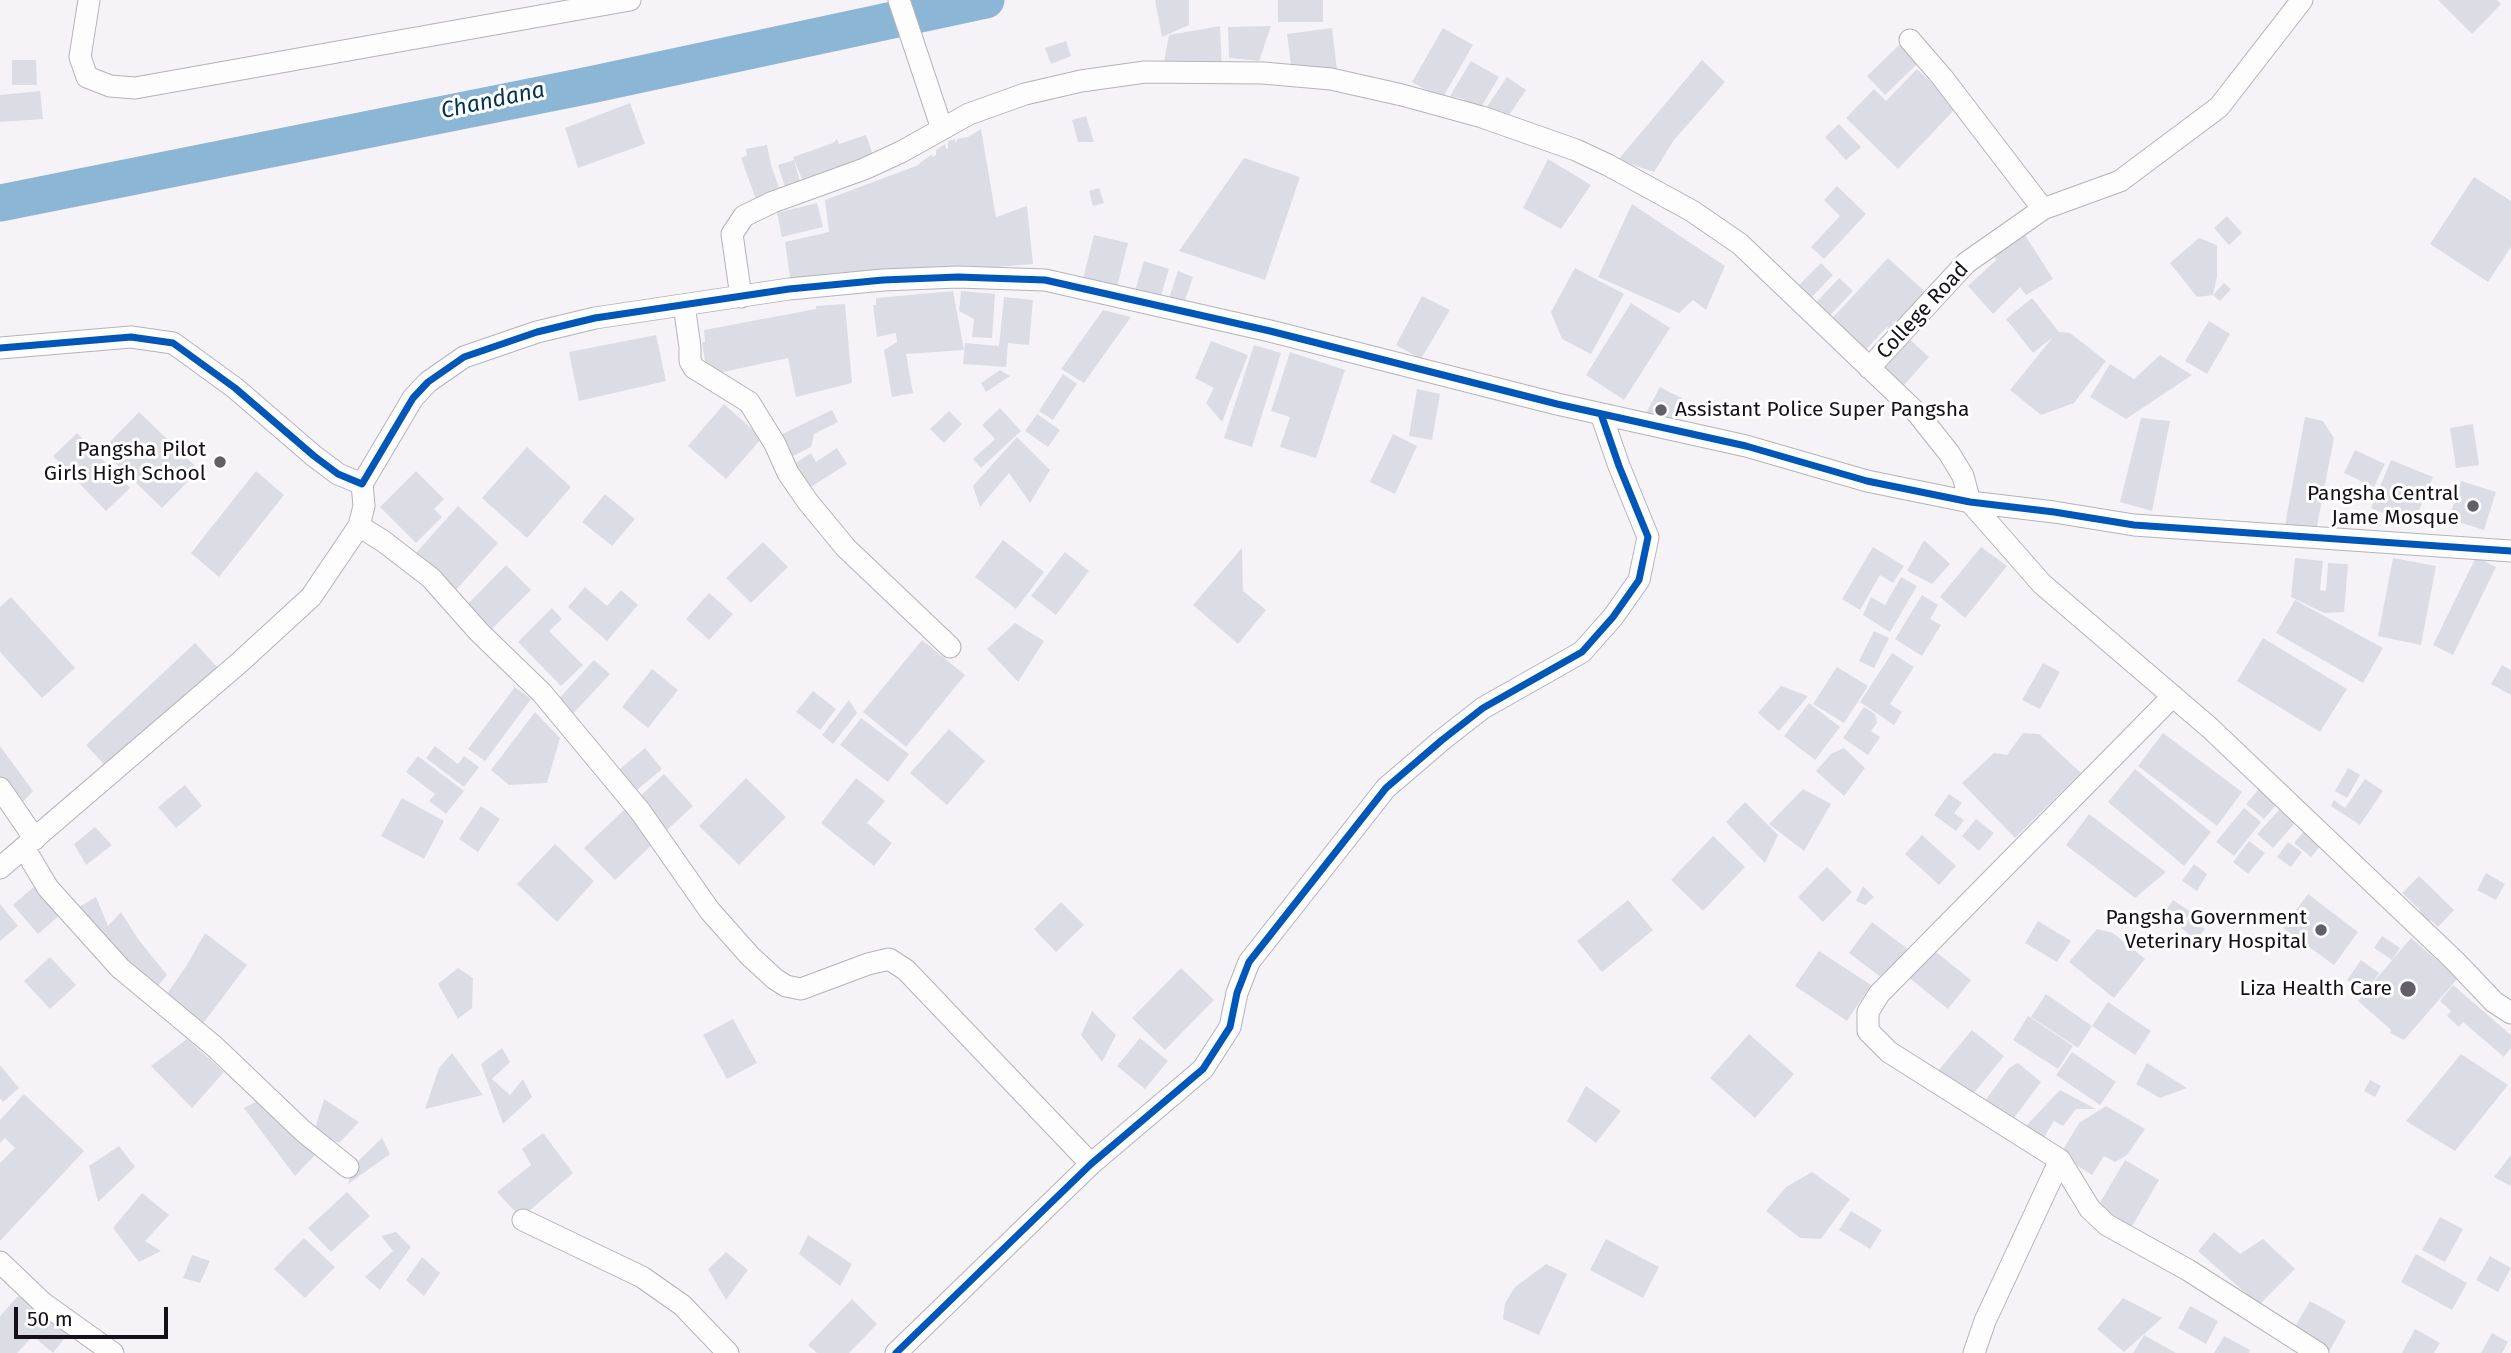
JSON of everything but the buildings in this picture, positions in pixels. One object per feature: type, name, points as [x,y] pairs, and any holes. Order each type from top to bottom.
[{"type":"street","points":[[89,0],[80,57],[87,77],[110,86],[135,88],[630,0]]},
{"type":"street","points":[[899,0],[942,129]]},
{"type":"street","name":"College Road","points":[[1869,368],[1966,264],[2043,209],[2120,181],[2219,107],[2302,0]]},
{"type":"street","points":[[1910,40],[1942,77],[2043,209]]},
{"type":"street","points":[[741,297],[732,234],[744,216],[773,202],[864,169],[901,152],[969,114],[1025,94],[1081,81],[1145,72],[1263,73],[1331,79],[1482,117],[1576,150],[1692,211],[1740,244],[1917,414],[1949,453],[1963,476],[1970,502],[2042,584],[2173,696],[2455,961],[2494,1002],[2511,1013]]},
{"type":"street","points":[[0,868],[229,672],[311,597],[359,526],[364,506],[362,484],[413,398],[436,375],[464,358],[537,332],[596,318],[789,289],[883,280],[958,277],[1045,280],[1270,331],[1601,414],[1746,446],[1867,481],[1970,502],[2134,525],[2511,551]]},
{"type":"street","points":[[684,305],[690,361],[694,368],[749,402],[808,502],[846,548],[950,647]]},
{"type":"street","points":[[0,348],[131,337],[173,343],[234,388],[338,474],[362,484]]},
{"type":"street","points":[[896,1353],[1091,1164],[1203,1069],[1230,1027],[1237,993],[1249,962],[1386,788],[1483,709],[1582,652],[1613,617],[1639,580],[1648,537],[1601,414]]},
{"type":"street","points":[[359,526],[431,578],[479,632],[542,693],[640,811],[710,911],[750,956],[775,979],[786,986],[801,989],[889,959],[906,970],[1091,1164]]},
{"type":"street","points":[[2173,696],[1879,993],[1868,1013],[1868,1031],[1889,1052],[2060,1160],[2090,1209],[2107,1225],[2188,1270],[2318,1353]]},
{"type":"street","points":[[0,788],[48,888],[120,968],[215,1047],[303,1131],[348,1167]]},
{"type":"street","points":[[1974,1353],[1985,1321],[2060,1160]]},
{"type":"street","points":[[523,1220],[642,1277],[682,1305],[728,1353]]},
{"type":"street","points":[[0,1262],[43,1303],[113,1353]]},
{"type":"waterway","name":"Chandana","points":[[0,203],[590,85],[986,0]]},
{"type":"cycle path","points":[[0,348],[131,337],[173,343],[235,388],[338,474],[362,484],[413,398],[428,382],[464,357],[537,332],[595,318],[789,289],[883,280],[958,277],[1045,280],[1270,331],[1557,404],[1746,446],[1867,481],[1970,502],[2134,525],[2511,551]]},
{"type":"cycle path","points":[[896,1353],[1091,1164],[1203,1069],[1230,1027],[1237,993],[1249,962],[1386,788],[1483,708],[1582,652],[1613,617],[1639,580],[1648,537],[1601,414]]},
{"type":"place","name":"Assistant Police Super Pangsha","points":[[1661,410]]},
{"type":"place","name":"Pangsha Pilot Girls High School","points":[[220,462]]},
{"type":"place","name":"Pangsha Central Jame Mosque","points":[[2473,506]]},
{"type":"place","name":"Pangsha Government Veterinary Hospital","points":[[2321,930]]},
{"type":"place","name":"Liza Health Care","points":[[2408,989]]}]
